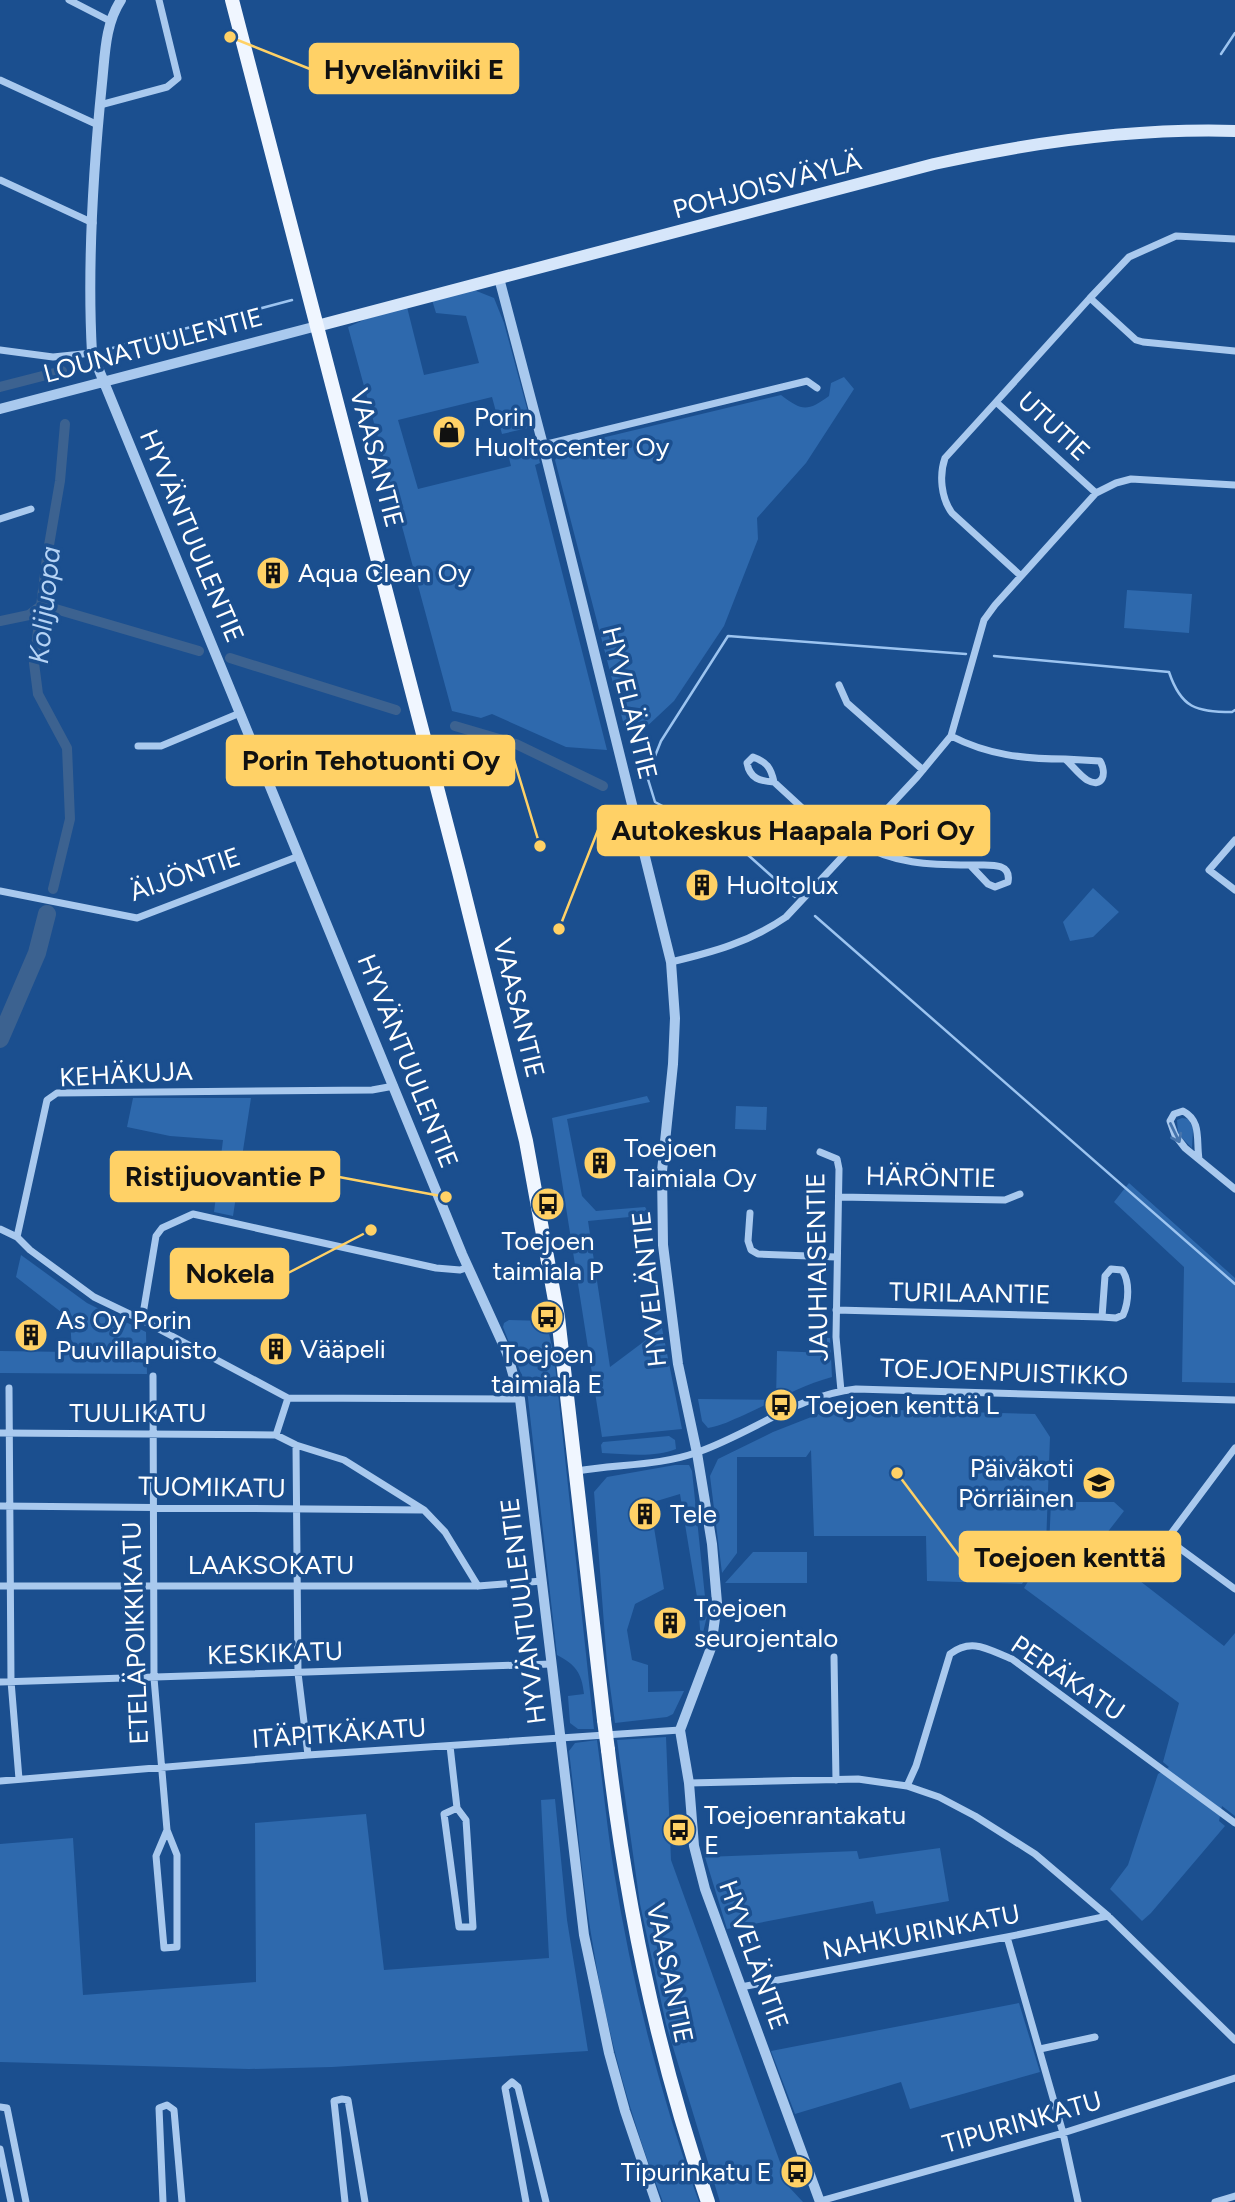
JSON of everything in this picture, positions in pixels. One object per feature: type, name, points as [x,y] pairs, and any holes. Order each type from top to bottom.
[{"type":"main road","name":"VAASANTIE","points":[[232,0],[505,1050],[537,1196],[558,1317],[623,1867],[647,1992],[673,2091],[708,2202]]},
{"type":"main road","name":"POHJOISVÄYLÄ","points":[[317,326],[995,150],[1135,131],[1235,131]]},
{"type":"street","points":[[69,0],[110,21]]},
{"type":"street","name":"HYVÄNTUULENTIE","points":[[121,0],[110,21],[98,125],[89,309],[92,353],[469,1267],[507,1353],[520,1399],[576,1880],[594,1987],[622,2099],[656,2202]]},
{"type":"street","points":[[100,105],[167,87],[178,78],[159,0]]},
{"type":"street","points":[[0,80],[98,125]]},
{"type":"street","points":[[0,180],[93,223]]},
{"type":"street","points":[[996,402],[1129,257],[1176,236],[1235,239]]},
{"type":"street","name":"HYVELÄNTIE","points":[[499,278],[671,962],[675,1018],[661,1214],[673,1325],[712,1544],[717,1603],[711,1648],[680,1730],[698,1861],[820,2202]]},
{"type":"street","points":[[1090,298],[1136,340],[1235,351]]},
{"type":"street","name":"LOUNATUULENTIE","points":[[0,409],[317,326]]},
{"type":"street","points":[[0,350],[53,357],[92,353]]},
{"type":"street","points":[[543,445],[807,381],[817,388]]},
{"type":"street","name":"UTUTIE","points":[[1021,576],[952,513],[945,504],[943,494],[943,465],[946,458],[996,402],[1096,494]]},
{"type":"street","points":[[671,962],[739,944],[765,932],[786,917],[858,842],[951,736],[984,620],[1096,494],[1116,483],[1131,479],[1235,485]]},
{"type":"street","points":[[0,519],[31,509]]},
{"type":"street","points":[[839,685],[847,703],[923,770]]},
{"type":"street","points":[[138,746],[161,746],[240,713]]},
{"type":"street","points":[[951,736],[992,753],[1014,757],[1065,759],[1100,761],[1105,776],[1095,782],[1087,780],[1065,759]]},
{"type":"street","points":[[774,782],[849,851]]},
{"type":"street","points":[[1235,841],[1209,870],[1235,890]]},
{"type":"street","points":[[858,842],[869,849],[901,860],[925,865],[970,865],[1000,866],[1006,870],[1008,882],[995,887],[988,884],[970,865]]},
{"type":"street","name":"ÄIJÖNTIE","points":[[0,891],[137,918],[299,856]]},
{"type":"street","name":"KEHÄKUJA","points":[[17,1237],[47,1100],[57,1093],[372,1090],[394,1086]]},
{"type":"street","points":[[1199,1158],[1196,1123],[1192,1116],[1183,1111],[1174,1114],[1170,1121],[1171,1130],[1185,1148],[1235,1189]]},
{"type":"street","name":"JAUHIAISENTIE","points":[[820,1152],[837,1160],[839,1197],[836,1357],[841,1391]]},
{"type":"street","name":"HÄRÖNTIE","points":[[839,1197],[1005,1200],[1020,1194]]},
{"type":"street","points":[[750,1213],[748,1241],[751,1250],[758,1254],[836,1257]]},
{"type":"street","points":[[142,1320],[156,1236],[162,1227],[192,1214],[436,1268],[460,1270],[469,1267]]},
{"type":"street","points":[[0,1229],[17,1237],[30,1250],[94,1297],[288,1398],[520,1399]]},
{"type":"street","points":[[1111,1269],[1122,1270],[1127,1278],[1126,1308],[1123,1315],[1116,1318],[1102,1317],[1105,1276],[1111,1269]]},
{"type":"street","name":"TURILAANTIE","points":[[836,1310],[1102,1317]]},
{"type":"street","name":"ETELÄPOIKKIKATU","points":[[153,1376],[154,1678],[167,1830],[177,1855],[177,1947],[163,1948],[156,1856],[167,1830]]},
{"type":"street","points":[[9,1388],[4,1433],[9,1507],[4,1586],[19,1779]]},
{"type":"street","name":"TOEJOENPUISTIKKO","points":[[577,1471],[659,1461],[697,1453],[810,1401],[856,1389],[1235,1400]]},
{"type":"street","points":[[288,1398],[276,1435],[296,1445],[344,1460],[424,1510],[445,1532],[478,1586]]},
{"type":"street","name":"TUULIKATU","points":[[4,1433],[276,1435]]},
{"type":"street","points":[[296,1445],[298,1673],[308,1755]]},
{"type":"street","points":[[1235,1448],[1167,1539],[1235,1589]]},
{"type":"street","name":"TUOMIKATU","points":[[0,1506],[424,1510]]},
{"type":"street","name":"LAAKSOKATU","points":[[4,1586],[478,1586],[542,1581]]},
{"type":"street","name":"PERÄKATU","points":[[907,1786],[916,1766],[950,1654],[961,1646],[977,1646],[1012,1659],[1235,1823]]},
{"type":"street","points":[[834,1657],[836,1780]]},
{"type":"street","name":"KESKIKATU","points":[[0,1682],[552,1664]]},
{"type":"street","name":"ITÄPITKÄKATU","points":[[0,1781],[161,1766],[680,1730]]},
{"type":"street","points":[[450,1746],[457,1808],[466,1820],[473,1927],[459,1927],[444,1814],[457,1808]]},
{"type":"street","points":[[689,1783],[858,1779],[907,1786],[951,1803],[1025,1848],[1108,1916],[1235,2040]]},
{"type":"street","name":"NAHKURINKATU","points":[[741,1987],[1108,1916]]},
{"type":"street","points":[[1007,1937],[1063,2133],[1078,2202]]},
{"type":"street","points":[[1040,2049],[1095,2037]]},
{"type":"street","name":"TIPURINKATU","points":[[820,2202],[1063,2133],[1235,2078]]},
{"type":"street","points":[[526,2202],[505,2088],[512,2082],[518,2087],[546,2202]]},
{"type":"street","points":[[345,2202],[334,2101],[342,2099],[348,2100],[365,2202]]},
{"type":"street","points":[[163,2202],[159,2108],[167,2105],[174,2110],[182,2202]]},
{"type":"street","points":[[0,2107],[7,2108],[26,2202]]},
{"type":"street","points":[[0,2149],[11,2202]]},
{"type":"street","points":[[1216,2202],[1235,2196]]},
{"type":"shaded area","points":[[474,290],[494,298],[504,323],[532,427],[502,434],[492,397],[398,420],[418,489],[511,466],[508,454],[536,446],[540,463],[535,465],[607,750],[566,747],[492,714],[481,718],[452,711],[348,327],[407,307],[424,375],[479,363],[466,316],[436,313],[432,300]]},
{"type":"shaded area","points":[[844,377],[854,389],[806,463],[757,518],[758,539],[724,626],[674,701],[642,731],[626,733],[555,460],[564,447],[781,395],[800,407],[810,407],[829,396],[831,383]]},
{"type":"shaded area","points":[[1127,590],[1192,594],[1189,633],[1124,628]]},
{"type":"shaded area","points":[[1093,888],[1119,912],[1093,937],[1070,941],[1063,922]]},
{"type":"shaded area","points":[[647,1096],[650,1102],[567,1119],[582,1196],[596,1211],[645,1207],[650,1215],[588,1221],[610,1367],[662,1328],[682,1429],[602,1437],[552,1118]]},
{"type":"shaded area","points":[[133,1098],[251,1098],[233,1216],[214,1212],[223,1140],[170,1136],[127,1127]]},
{"type":"shaded area","points":[[736,1106],[767,1107],[766,1130],[735,1129]]},
{"type":"shaded area","points":[[1189,1119],[1193,1129],[1192,1148],[1178,1134],[1177,1120]]},
{"type":"shaded area","points":[[1129,1183],[1235,1278],[1235,1383],[1182,1382],[1184,1267],[1114,1202]]},
{"type":"shaded area","points":[[21,1255],[87,1303],[146,1332],[147,1374],[0,1373],[0,1351],[72,1352],[70,1319],[16,1277]]},
{"type":"shaded area","points":[[509,1320],[546,1321],[554,1355],[594,1729],[578,1729],[570,1723],[568,1696],[584,1694],[583,1687],[576,1670],[557,1655],[527,1389],[503,1327]]},
{"type":"shaded area","points":[[827,1338],[830,1338],[832,1377],[809,1384],[776,1400],[777,1351],[827,1353]]},
{"type":"shaded area","points":[[698,1399],[775,1400],[726,1423],[708,1428],[702,1421]]},
{"type":"shaded area","points":[[860,1409],[1035,1414],[1050,1437],[1046,1545],[1022,1584],[927,1581],[926,1536],[814,1536],[811,1450],[806,1457],[737,1457],[737,1553],[722,1573],[710,1476],[718,1459],[773,1432],[824,1412]]},
{"type":"shaded area","points":[[669,1436],[675,1440],[676,1449],[668,1452],[640,1455],[602,1453],[603,1442]]},
{"type":"shaded area","points":[[689,1465],[692,1471],[707,1616],[701,1641],[698,1603],[680,1494],[650,1503],[664,1589],[635,1604],[627,1630],[632,1660],[648,1665],[648,1692],[684,1691],[673,1714],[667,1717],[615,1723],[607,1664],[594,1492],[607,1477]]},
{"type":"shaded area","points":[[1051,1502],[1114,1502],[1124,1511],[1096,1547],[1224,1646],[1235,1633],[1235,1816],[1222,1806],[1219,1821],[1225,1826],[1142,1921],[1110,1889],[1128,1865],[1158,1774],[1169,1767],[1163,1762],[1179,1703],[1024,1588],[1049,1547]]},
{"type":"shaded area","points":[[753,1552],[807,1552],[807,1583],[725,1583]]},
{"type":"shaded area","points":[[666,1737],[671,1860],[789,2187],[803,2202],[720,2202],[666,2024],[640,1904],[617,1740]]},
{"type":"shaded area","points":[[597,1740],[614,1872],[629,1956],[660,2080],[699,2202],[663,2202],[630,2108],[605,2011],[586,1898],[569,1751],[575,1743]]},
{"type":"shaded area","points":[[555,1799],[567,1920],[588,2051],[332,2067],[249,2069],[0,2062],[0,1844],[73,1838],[83,1995],[256,1982],[255,1823],[366,1814],[384,1970],[549,1958],[541,1800]]},
{"type":"shaded area","points":[[940,1848],[949,1901],[876,1914],[873,1901],[727,1929],[705,1857],[857,1851],[859,1859]]},
{"type":"shaded area","points":[[1019,2003],[1040,2072],[910,2109],[901,2082],[795,2114],[771,2051]]},
{"type":"waterway","points":[[1221,54],[1235,33]]},
{"type":"waterway","points":[[105,350],[292,300]]},
{"type":"waterway","points":[[0,387],[62,371]]},
{"type":"waterway","name":"Kolijuopa","points":[[53,889],[70,819],[67,748],[38,694],[34,663],[47,557],[60,481],[65,424]]},
{"type":"waterway","points":[[0,621],[29,615],[42,605],[199,651]]},
{"type":"waterway","points":[[795,897],[738,846],[655,802],[647,776],[661,741],[728,636],[966,654]]},
{"type":"waterway","points":[[994,656],[1169,672],[1179,693],[1192,706],[1209,711],[1235,710]]},
{"type":"waterway","name":"Kolijuopa","points":[[230,658],[396,710]]},
{"type":"waterway","name":"Kolijuopa","points":[[455,726],[516,744],[603,786]]},
{"type":"waterway","name":"Kolijuopa","points":[[0,1039],[37,953],[47,914]]},
{"type":"waterway","points":[[815,916],[1235,1284]]},
{"type":"place","name":"Hyvelänviiki E","points":[[230,37]]},
{"type":"place","name":"Porin Huoltocenter Oy","points":[[449,432]]},
{"type":"place","name":"Aqua Clean Oy","points":[[273,573]]},
{"type":"place","name":"Porin Tehotuonti Oy","points":[[540,846]]},
{"type":"place","name":"Huoltolux","points":[[702,885]]},
{"type":"place","name":"Autokeskus Haapala Pori Oy","points":[[559,929]]},
{"type":"place","name":"Toejoen Taimiala Oy","points":[[600,1163]]},
{"type":"place","name":"Ristijuovantie P","points":[[446,1197]]},
{"type":"place","name":"Toejoen taimiala P","points":[[548,1204]]},
{"type":"place","name":"Nokela","points":[[371,1230]]},
{"type":"place","name":"Toejoen taimiala E","points":[[547,1317]]},
{"type":"place","name":"As Oy Porin Puuvillapuisto","points":[[31,1335]]},
{"type":"place","name":"Vääpeli","points":[[276,1349]]},
{"type":"place","name":"Toejoen kenttä L","points":[[781,1405]]},
{"type":"place","name":"Toejoen kenttä","points":[[897,1473]]},
{"type":"place","name":"Päiväkoti Pörriäinen","points":[[1099,1483]]},
{"type":"place","name":"Tele","points":[[645,1514]]},
{"type":"place","name":"Toejoen seurojentalo","points":[[670,1623]]},
{"type":"place","name":"Toejoenrantakatu E","points":[[679,1830]]},
{"type":"place","name":"Tipurinkatu E","points":[[797,2172]]}]
